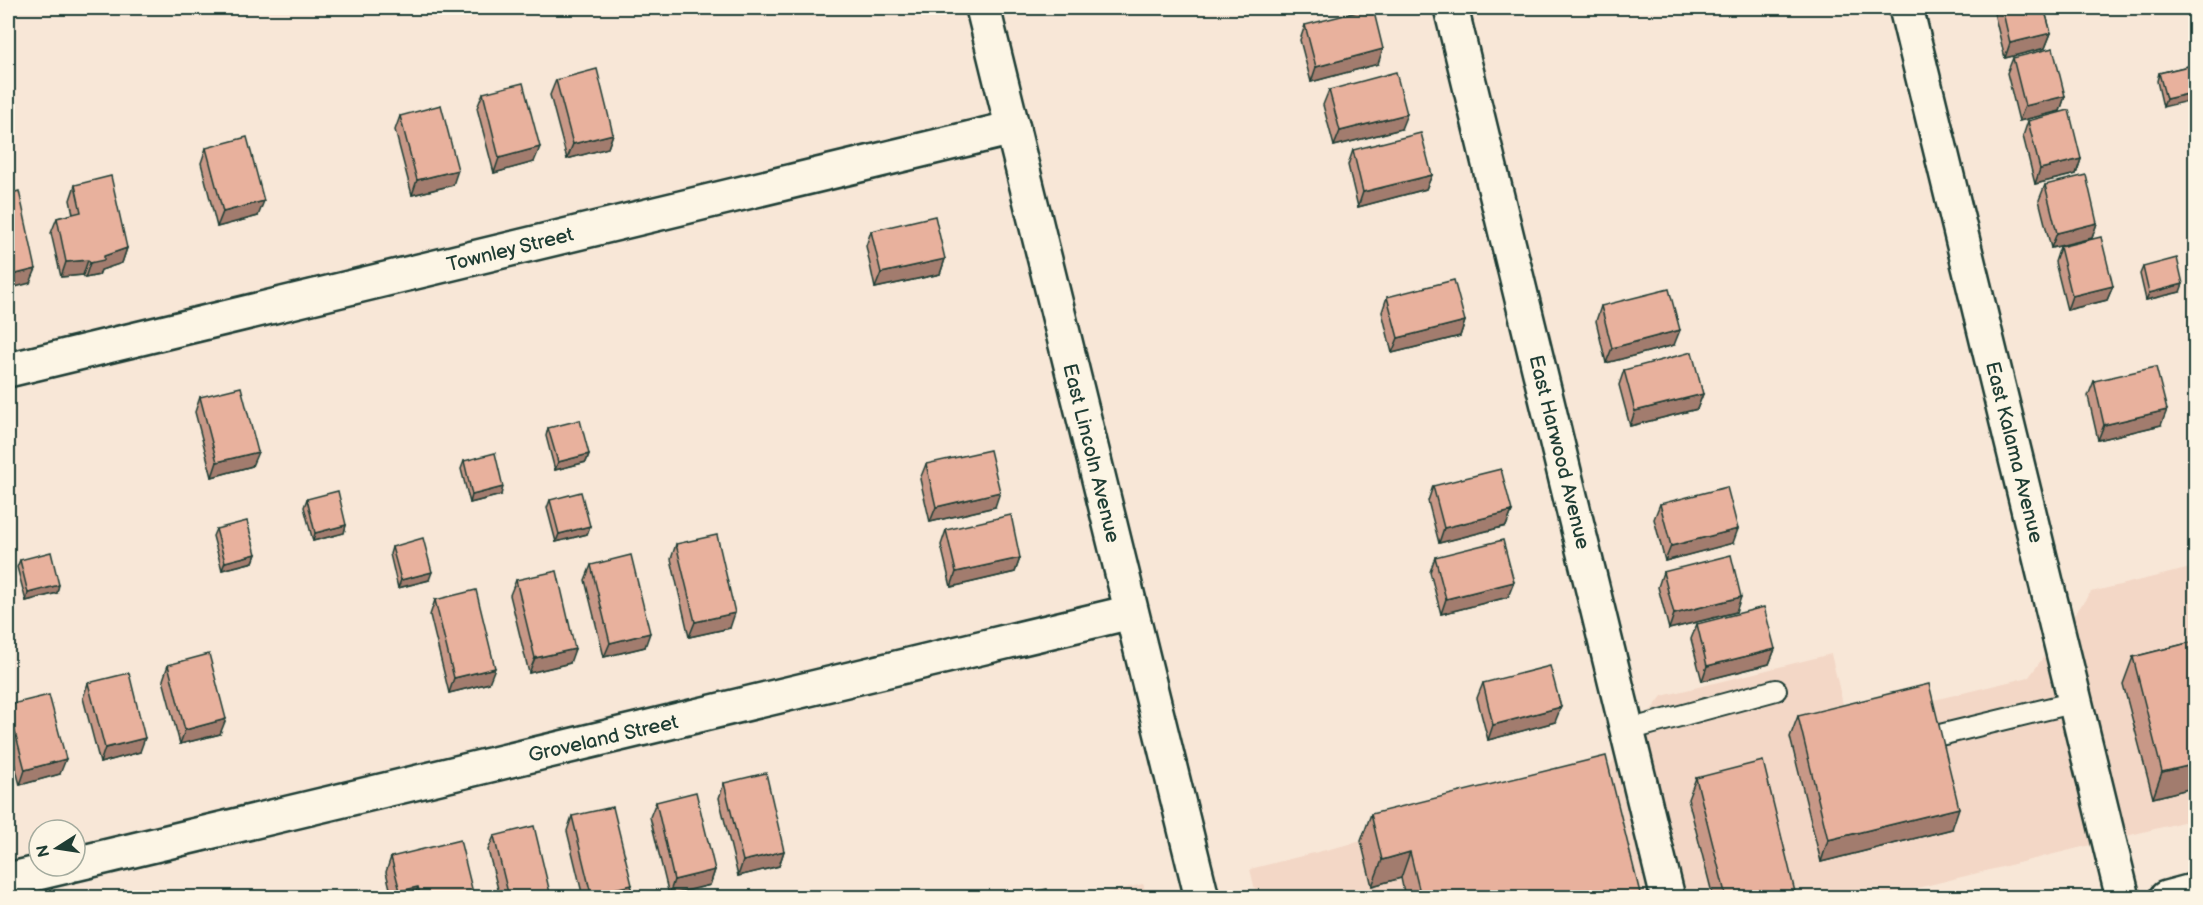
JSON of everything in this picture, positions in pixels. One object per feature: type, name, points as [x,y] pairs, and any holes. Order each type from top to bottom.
[{"type":"street","name":"East Lincoln Avenue","points":[[983,8],[1202,897]]},
{"type":"street","name":"East Harwood Avenue","points":[[1451,8],[1668,897]]},
{"type":"street","name":"East Kalama Avenue","points":[[1906,8],[2123,897]]},
{"type":"street","name":"Townley Street","points":[[8,370],[1012,128]]},
{"type":"street","name":"Groveland Street","points":[[87,861],[1131,612]]},
{"type":"street","points":[[8,880],[27,876]]},
{"type":"street","points":[[2166,897],[2196,890]]},
{"type":"lane","points":[[1628,729],[1776,690]]},
{"type":"lane","points":[[1940,735],[2076,702]]},
{"type":"shaded area","points":[[2195,567],[2195,819],[1877,898],[1257,898],[1250,869],[1597,782],[1662,696],[1831,654],[1847,721],[2029,677],[2091,592]]},
{"type":"shaded area","points":[[1143,884],[1147,897],[1086,897]]},
{"type":"building","points":[[1373,8],[1383,49],[1316,67],[1305,25]]},
{"type":"building","points":[[2002,8],[2044,8],[2051,33],[2010,43]]},
{"type":"building","points":[[2053,48],[2065,96],[2025,106],[2013,58]]},
{"type":"building","points":[[2193,65],[2196,73],[2196,92],[2166,99],[2159,73]]},
{"type":"building","points":[[597,69],[613,134],[573,144],[556,80]]},
{"type":"building","points":[[1396,72],[1407,114],[1340,131],[1329,90]]},
{"type":"building","points":[[523,83],[540,147],[499,158],[483,93]]},
{"type":"building","points":[[441,105],[458,170],[417,180],[400,116]]},
{"type":"building","points":[[2069,110],[2081,159],[2040,169],[2028,121]]},
{"type":"building","points":[[1421,133],[1432,175],[1363,192],[1353,150]]},
{"type":"building","points":[[247,137],[264,201],[223,212],[206,148]]},
{"type":"building","points":[[2086,175],[2097,223],[2057,233],[2045,185]]},
{"type":"building","points":[[111,176],[127,248],[104,256],[104,260],[90,263],[88,260],[66,262],[57,218],[81,212],[75,185]]},
{"type":"building","points":[[19,191],[36,269],[8,276],[8,194]]},
{"type":"building","points":[[935,216],[945,259],[881,273],[871,231]]},
{"type":"building","points":[[2101,237],[2113,286],[2072,296],[2060,247]]},
{"type":"building","points":[[2177,258],[2183,284],[2149,293],[2143,267]]},
{"type":"building","points":[[1454,280],[1465,321],[1398,338],[1387,297]]},
{"type":"building","points":[[1669,289],[1680,330],[1612,348],[1601,306]]},
{"type":"building","points":[[1692,352],[1703,394],[1635,411],[1624,370]]},
{"type":"building","points":[[2156,367],[2167,410],[2104,425],[2094,381]]},
{"type":"building","points":[[241,387],[258,452],[217,462],[200,397]]},
{"type":"building","points":[[580,420],[589,454],[558,462],[548,428]]},
{"type":"building","points":[[990,450],[1000,492],[936,507],[926,464]]},
{"type":"building","points":[[495,453],[503,487],[472,495],[464,461]]},
{"type":"building","points":[[1501,469],[1512,511],[1444,528],[1433,486]]},
{"type":"building","points":[[1727,487],[1738,529],[1671,546],[1660,504]]},
{"type":"building","points":[[338,491],[346,525],[315,533],[307,499]]},
{"type":"building","points":[[581,492],[590,526],[559,534],[550,500]]},
{"type":"building","points":[[1011,515],[1020,558],[956,572],[946,530]]},
{"type":"building","points":[[247,521],[256,554],[225,562],[216,529]]},
{"type":"building","points":[[717,535],[735,613],[695,622],[676,544]]},
{"type":"building","points":[[423,538],[432,572],[401,580],[392,547]]},
{"type":"building","points":[[1503,540],[1514,582],[1446,599],[1435,557]]},
{"type":"building","points":[[51,552],[59,585],[28,593],[20,560]]},
{"type":"building","points":[[631,555],[650,633],[610,643],[591,565]]},
{"type":"building","points":[[1731,555],[1741,597],[1674,614],[1663,572]]},
{"type":"building","points":[[557,571],[575,649],[535,658],[516,580]]},
{"type":"building","points":[[476,590],[495,668],[454,678],[435,600]]},
{"type":"building","points":[[1764,607],[1775,649],[1707,666],[1697,624]]},
{"type":"building","points":[[2196,641],[2196,764],[2162,772],[2133,657]]},
{"type":"building","points":[[209,654],[226,719],[185,730],[168,665]]},
{"type":"building","points":[[1550,666],[1561,707],[1493,725],[1483,683]]},
{"type":"building","points":[[129,673],[145,738],[105,748],[88,683]]},
{"type":"building","points":[[1929,684],[1959,808],[1828,840],[1798,716]]},
{"type":"building","points":[[49,695],[66,759],[25,770],[8,705]]},
{"type":"building","points":[[1606,756],[1641,897],[1421,897],[1410,852],[1382,860],[1371,814]]},
{"type":"building","points":[[1763,761],[1795,892],[1775,897],[1726,897],[1696,778]]},
{"type":"building","points":[[766,773],[784,851],[743,861],[724,783]]},
{"type":"building","points":[[696,792],[715,870],[674,880],[656,802]]},
{"type":"building","points":[[613,807],[632,885],[591,894],[572,816]]},
{"type":"building","points":[[534,826],[551,897],[509,897],[494,836]]},
{"type":"building","points":[[460,840],[474,897],[421,897],[418,887],[400,891],[391,857]]},
{"type":"building","points":[[1047,889],[1049,897],[1011,897]]},
{"type":"building","points":[[291,892],[293,897],[270,897]]}]
